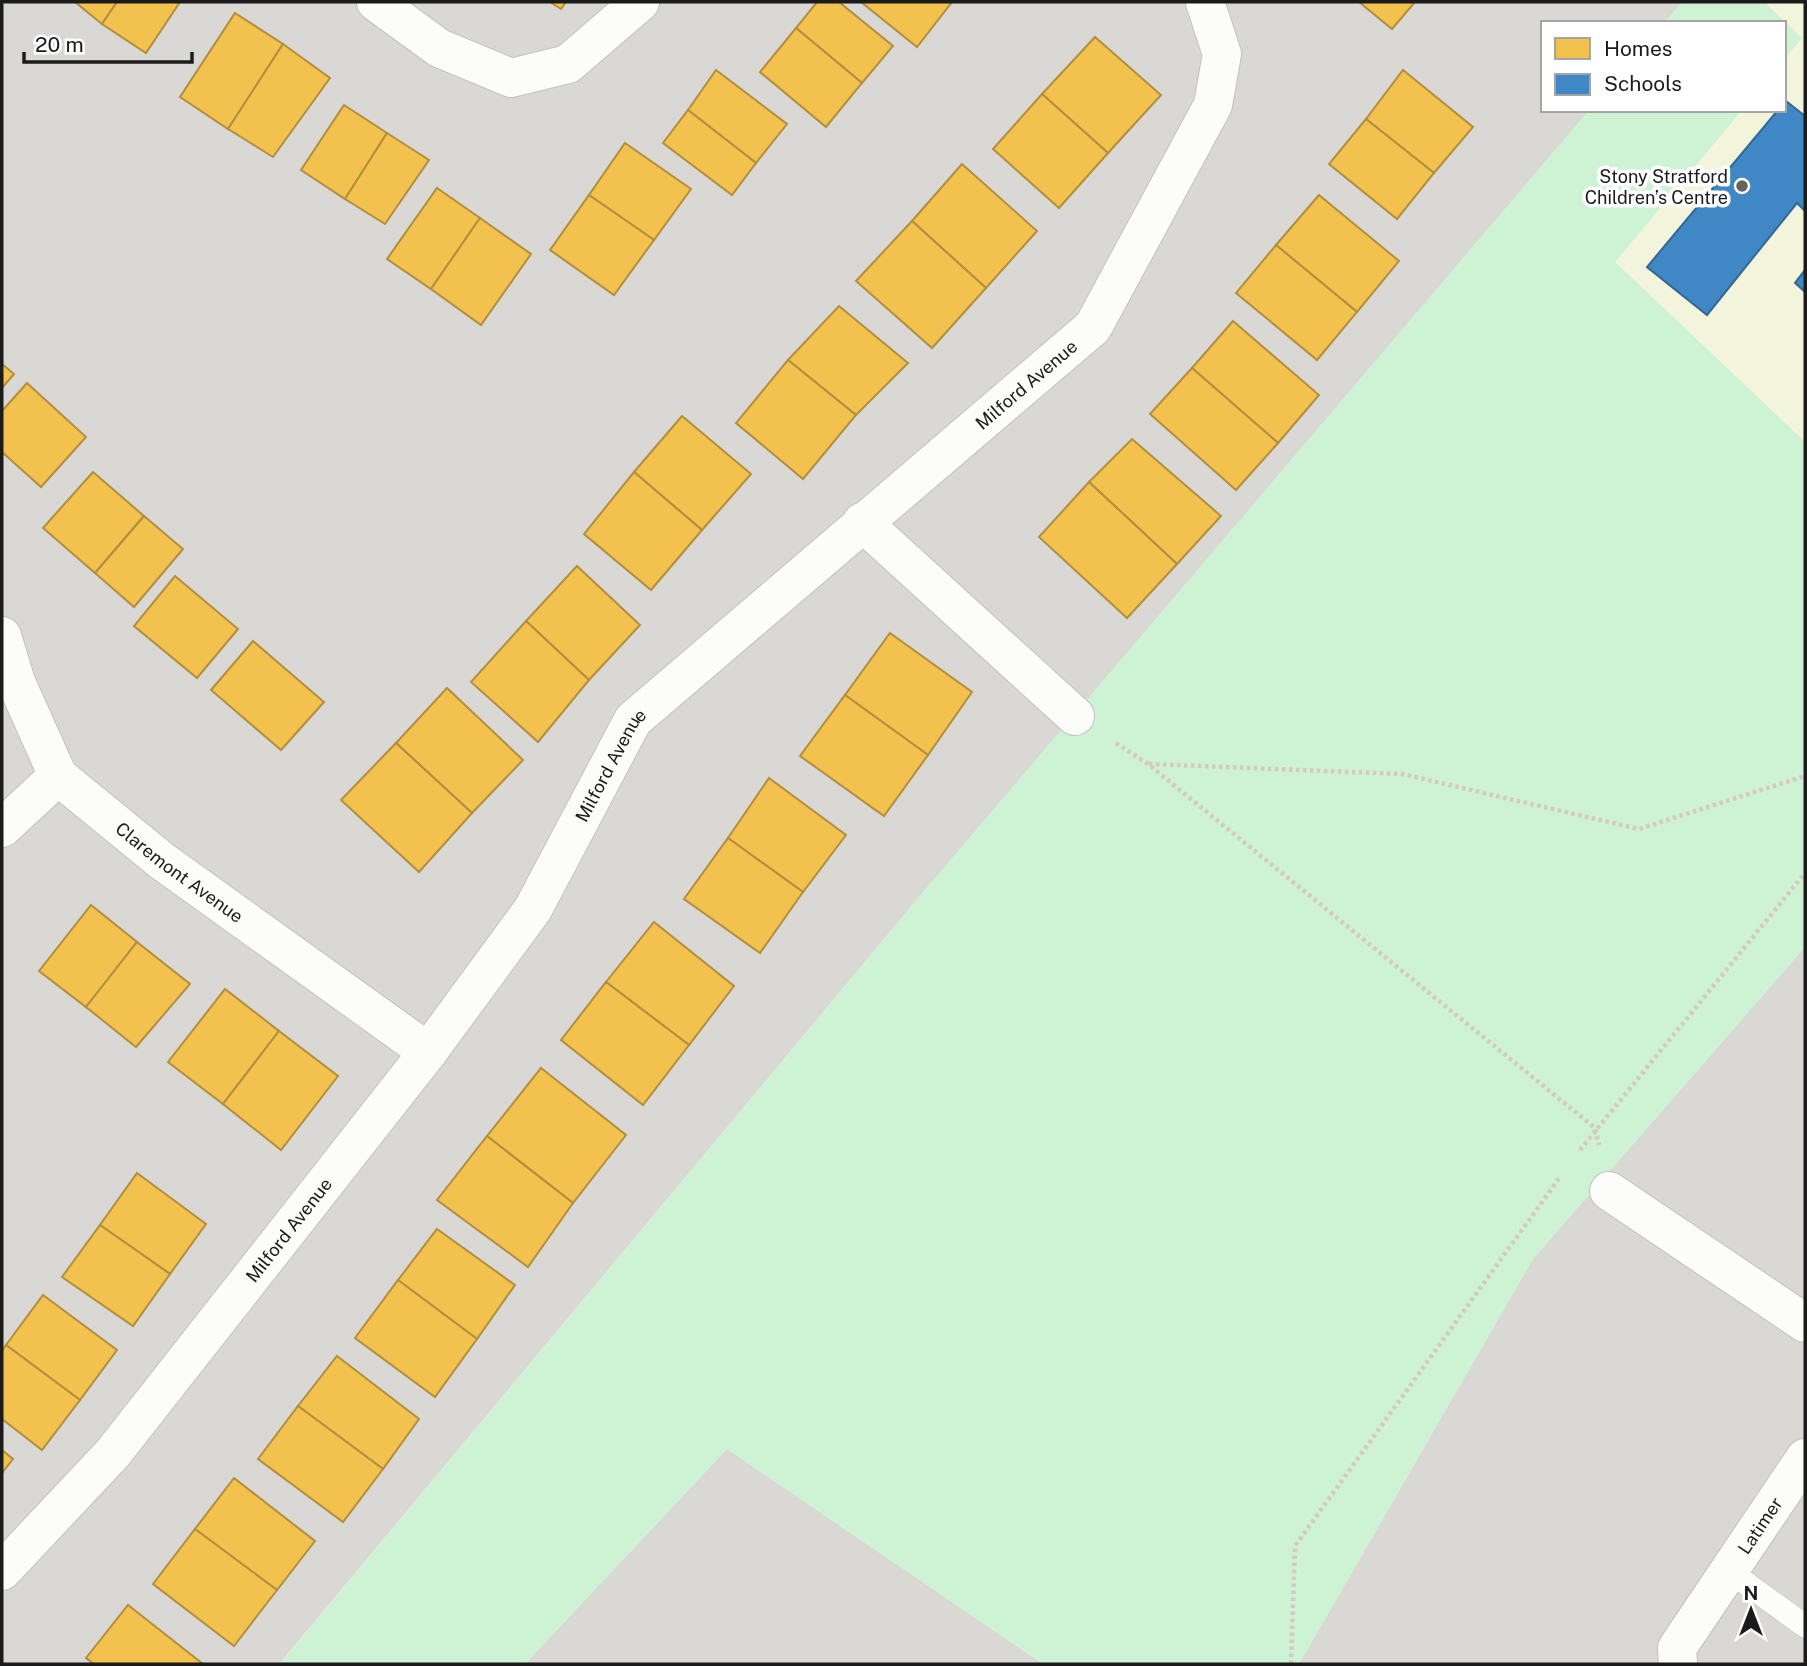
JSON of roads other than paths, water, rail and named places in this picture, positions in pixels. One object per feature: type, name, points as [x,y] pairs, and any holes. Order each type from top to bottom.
[{"type":"street","points":[[376,2],[439,48],[511,78],[568,64],[640,2]]},
{"type":"street","name":"Milford Avenue","points":[[2,1571],[113,1452],[428,1052],[533,909],[633,720],[1093,327],[1213,105],[1223,54],[1205,2]]},
{"type":"street","points":[[862,522],[1074,716]]},
{"type":"street","name":"Claremont Avenue","points":[[2,636],[16,682],[58,776],[162,861],[428,1052]]},
{"type":"street","points":[[2,828],[58,776]]},
{"type":"street","points":[[1609,1191],[1805,1323]]},
{"type":"street","name":"Latimer","points":[[1678,1664],[1677,1648],[1805,1458]]},
{"type":"lane","points":[[1730,1571],[1805,1626]]},
{"type":"place","name":"Stony Stratford Children’s Centre","points":[[1742,186]]}]
